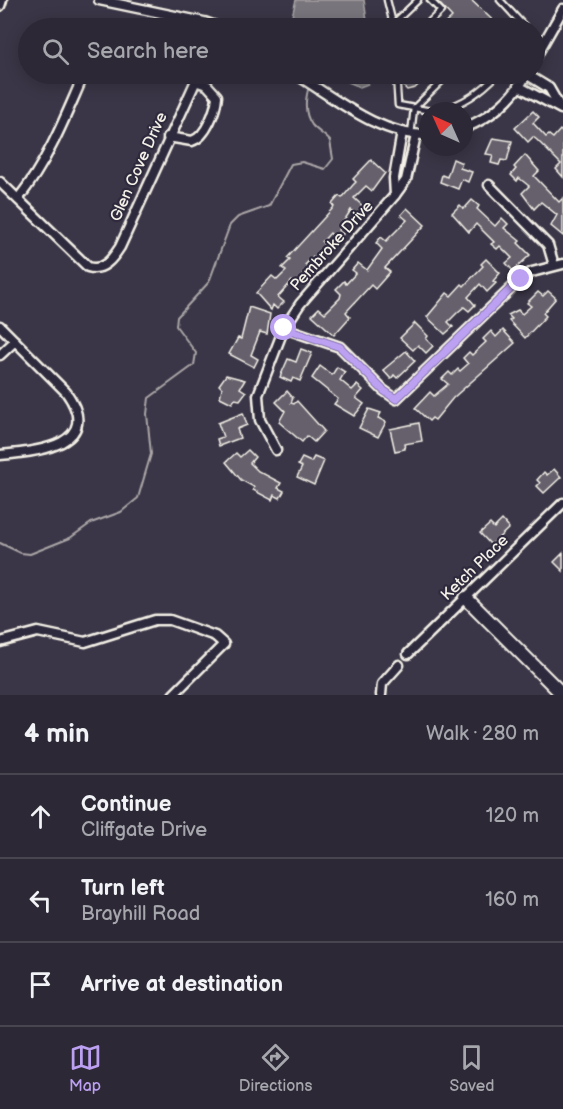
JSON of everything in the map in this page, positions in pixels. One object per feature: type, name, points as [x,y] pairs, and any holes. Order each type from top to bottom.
[{"type":"street","points":[[0,6],[2,0]]},
{"type":"street","points":[[99,0],[185,18]]},
{"type":"street","points":[[545,41],[563,9]]},
{"type":"street","points":[[0,182],[18,199],[34,179],[53,144],[80,84]]},
{"type":"street","name":"Glen Cove Drive","points":[[18,199],[88,267],[99,268],[114,257],[120,247],[194,84]]},
{"type":"street","points":[[168,137],[192,141],[202,135],[216,104],[217,96],[207,84]]},
{"type":"street","points":[[311,84],[370,120],[402,132],[419,135]]},
{"type":"street","points":[[473,124],[484,119],[518,84]]},
{"type":"street","points":[[529,84],[542,100],[562,110]]},
{"type":"street","points":[[539,84],[549,88],[562,110]]},
{"type":"street","points":[[542,100],[549,88]]},
{"type":"street","name":"Pembroke Drive","points":[[395,195],[396,166],[402,132]]},
{"type":"street","name":"Pembroke Drive","points":[[276,450],[260,420],[258,394],[284,328],[300,304],[406,180],[410,168],[413,135]]},
{"type":"street","points":[[396,166],[410,168]]},
{"type":"street","points":[[284,328],[340,347],[383,390],[396,399],[521,279],[558,265],[548,245],[489,185]]},
{"type":"street","points":[[0,326],[75,403],[78,424],[61,445],[38,452],[0,455]]},
{"type":"street","points":[[0,355],[15,340]]},
{"type":"street","name":"Ketch Place","points":[[408,654],[563,503]]},
{"type":"street","points":[[466,598],[563,695]]},
{"type":"street","points":[[0,642],[38,632],[85,642],[155,620],[170,620],[205,631],[224,644],[173,695]]},
{"type":"street","points":[[381,695],[382,684],[399,665]]},
{"type":"lane","points":[[387,0],[392,18]]},
{"type":"lane","points":[[401,18],[418,0]]},
{"type":"lane","points":[[430,0],[441,11],[434,18]]},
{"type":"lane","points":[[500,0],[517,18]]},
{"type":"lane","points":[[397,84],[398,105],[419,109]]},
{"type":"lane","points":[[413,135],[414,108],[439,84]]},
{"type":"lane","points":[[464,102],[474,97],[488,84]]},
{"type":"shaded area","points":[[296,0],[364,0],[367,18],[292,18]]},
{"type":"shaded area","points":[[353,84],[368,84],[360,87]]},
{"type":"building","points":[[436,0],[471,0],[490,18],[451,18]]},
{"type":"building","points":[[401,84],[419,84],[415,88],[407,90]]},
{"type":"building","points":[[533,111],[539,117],[533,123],[546,137],[549,135],[553,138],[560,130],[563,133],[563,177],[556,169],[561,164],[537,140],[533,137],[528,142],[515,128]]},
{"type":"building","points":[[493,138],[512,141],[507,161],[501,160],[499,165],[491,163],[493,155],[486,154]]},
{"type":"building","points":[[525,155],[539,171],[534,176],[559,202],[563,198],[563,236],[551,226],[557,215],[541,202],[534,209],[522,193],[529,186],[519,178],[517,181],[511,175],[516,169],[514,167]]},
{"type":"building","points":[[453,159],[462,163],[460,168],[472,172],[468,182],[462,179],[458,189],[440,182],[442,175],[447,177]]},
{"type":"building","points":[[371,160],[385,173],[372,191],[366,186],[354,198],[366,209],[359,217],[351,210],[338,230],[343,234],[338,241],[330,233],[322,242],[327,247],[321,253],[324,256],[319,262],[313,257],[305,265],[309,268],[303,274],[306,277],[297,286],[292,281],[278,297],[284,302],[277,309],[273,305],[271,310],[256,293],[272,276],[277,280],[286,271],[282,268],[290,260],[287,258],[334,207],[332,204],[339,196],[342,198],[356,182],[353,179]]},
{"type":"building","points":[[472,200],[479,206],[477,209],[495,226],[502,218],[508,224],[504,228],[520,241],[518,243],[530,255],[513,271],[506,263],[512,258],[500,246],[497,249],[491,244],[494,242],[476,224],[469,232],[452,213],[460,205],[464,209]]},
{"type":"building","points":[[407,208],[425,225],[385,268],[390,272],[375,289],[371,285],[346,312],[350,317],[334,335],[312,315],[319,308],[325,313],[340,298],[341,294],[336,289],[344,281],[346,284],[356,273],[352,270],[358,263],[367,270],[382,249],[376,243],[381,237],[386,241],[407,220],[401,215]]},
{"type":"building","points":[[486,259],[500,273],[493,281],[496,283],[487,292],[480,284],[468,297],[475,305],[469,311],[464,307],[458,312],[448,322],[453,327],[445,334],[427,317],[447,293],[451,296],[462,284],[464,286],[483,266],[481,264]]},
{"type":"building","points":[[548,291],[556,298],[543,313],[546,316],[525,338],[509,321],[512,319],[508,315],[518,310],[522,314],[531,306],[527,303],[538,292],[543,296]]},
{"type":"building","points":[[249,307],[270,314],[267,334],[260,332],[251,355],[258,359],[254,367],[229,354],[238,338],[241,339]]},
{"type":"building","points":[[415,323],[428,336],[426,339],[433,346],[426,353],[418,345],[413,350],[400,338]]},
{"type":"building","points":[[503,330],[515,343],[453,398],[435,420],[432,418],[429,421],[415,408],[430,392],[434,396],[448,384],[442,379],[449,372],[452,375],[468,364],[463,358],[469,352],[472,355],[486,342],[483,339],[491,331],[496,337]]},
{"type":"building","points":[[301,349],[312,353],[300,381],[293,378],[291,382],[280,377],[288,359],[296,362]]},
{"type":"building","points":[[406,351],[415,361],[397,378],[394,375],[391,379],[383,370]]},
{"type":"building","points":[[320,366],[332,375],[337,367],[345,372],[340,380],[352,390],[357,385],[363,390],[356,398],[364,404],[354,416],[334,404],[338,399],[312,378]]},
{"type":"building","points":[[226,375],[245,380],[240,388],[246,392],[240,400],[235,399],[232,403],[220,397],[222,388],[219,385]]},
{"type":"building","points":[[287,391],[293,398],[291,403],[294,404],[297,401],[324,431],[314,442],[307,436],[302,442],[279,422],[285,411],[276,402]]},
{"type":"building","points":[[369,409],[381,413],[378,418],[386,422],[378,437],[359,428]]},
{"type":"building","points":[[243,413],[247,425],[237,429],[240,438],[219,446],[217,439],[223,437],[218,423]]},
{"type":"building","points":[[419,423],[422,441],[404,444],[405,449],[395,451],[390,429]]},
{"type":"building","points":[[248,450],[255,457],[250,463],[258,471],[281,483],[278,488],[284,491],[280,498],[274,495],[272,500],[253,490],[254,487],[241,480],[226,462],[236,453],[240,457]]},
{"type":"building","points":[[314,457],[324,461],[314,485],[297,477],[302,467],[298,465],[302,458],[311,462]]},
{"type":"building","points":[[554,469],[561,477],[544,493],[537,486],[540,483],[537,480],[544,472],[547,475]]},
{"type":"building","points":[[502,520],[509,528],[491,545],[480,533],[490,524],[494,528]]},
{"type":"building","points":[[563,553],[563,571],[554,562]]},
{"type":"waterway","points":[[0,543],[21,553],[30,554],[70,538],[91,523],[121,512],[138,498],[151,454],[147,414],[149,398],[194,365],[196,353],[176,326],[177,317],[209,282],[230,225],[238,217],[269,206],[291,164],[302,162],[325,169],[333,159],[330,141],[312,125],[307,113],[307,93],[310,84]]},
{"type":"route","points":[[284,328],[347,351],[383,390],[396,399],[521,279]]}]
